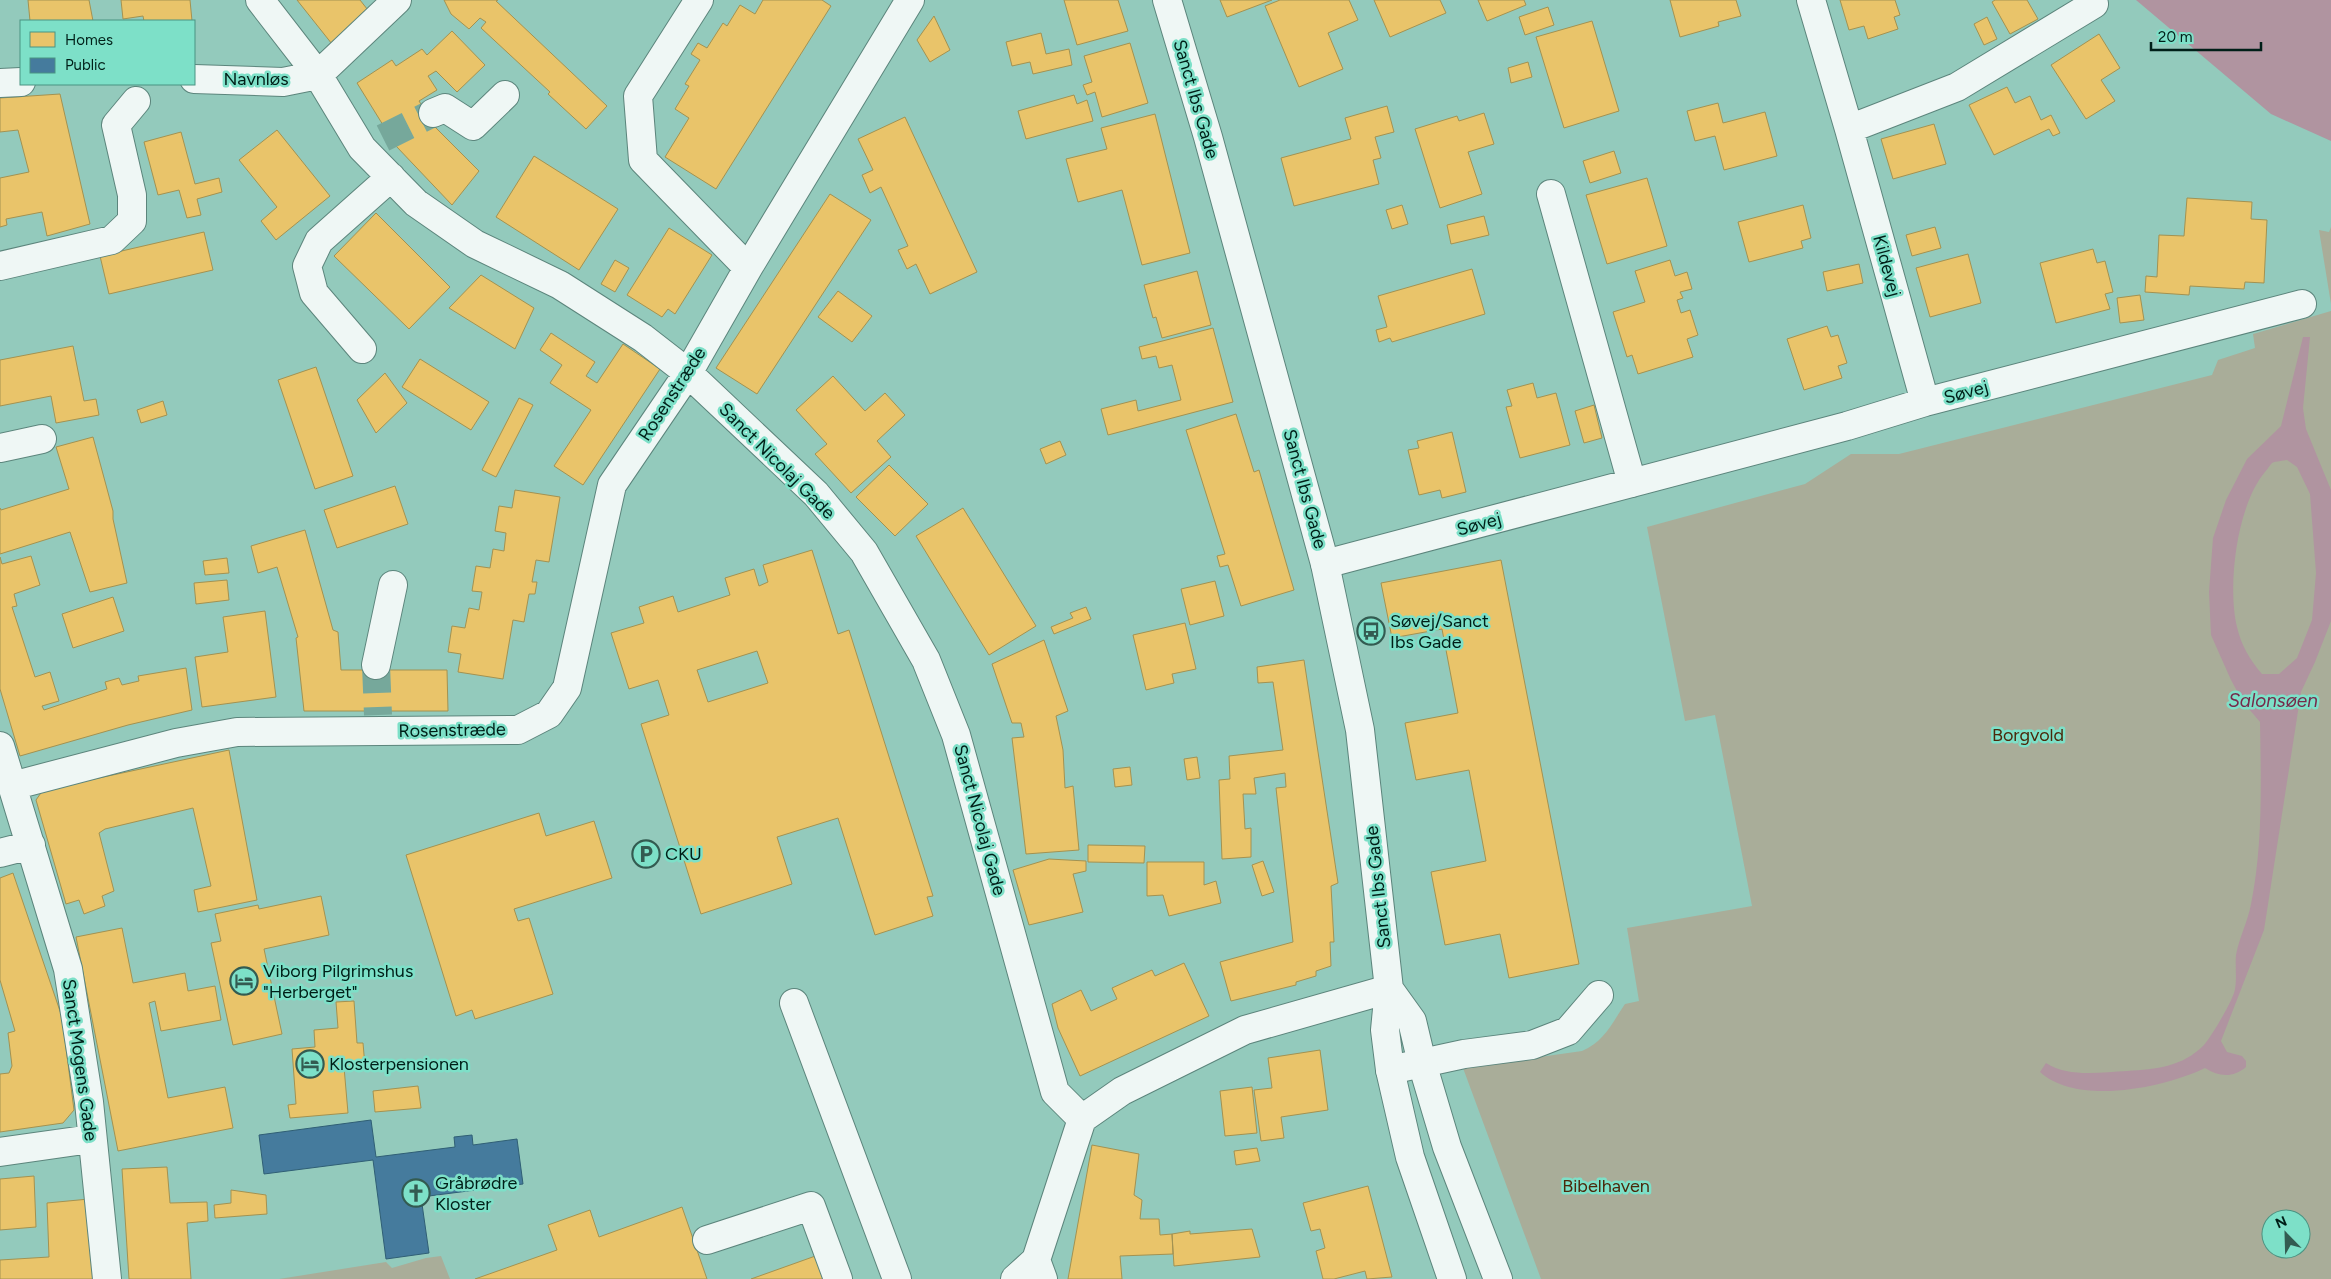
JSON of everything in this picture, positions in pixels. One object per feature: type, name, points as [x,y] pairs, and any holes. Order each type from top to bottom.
[{"type":"street","name":"Sanct Nicolaj Gade","points":[[260,0],[373,143],[390,177],[416,203],[475,244],[560,285],[643,338],[688,373],[816,494],[864,552],[926,660],[956,735],[1054,1092],[1082,1119]]},
{"type":"street","points":[[318,75],[397,0]]},
{"type":"street","points":[[699,0],[638,96],[643,160],[748,268]]},
{"type":"street","name":"Rosenstræde","points":[[12,786],[176,743],[237,732],[378,723],[518,730],[549,714],[568,688],[612,485],[688,373],[748,268],[910,0]]},
{"type":"street","name":"Sanct Ibs Gade","points":[[1167,0],[1208,137],[1325,564],[1360,730],[1389,989],[1385,1030],[1390,1070],[1410,1158],[1452,1279]]},
{"type":"street","name":"Kildevej","points":[[1811,0],[1925,402]]},
{"type":"street","points":[[1849,129],[1957,87],[2094,4]]},
{"type":"street","name":"Navnløs","points":[[195,79],[283,82],[318,75]]},
{"type":"street","points":[[0,83],[20,82]]},
{"type":"street","points":[[433,113],[445,108],[473,126],[505,95]]},
{"type":"street","points":[[0,266],[112,240],[132,221],[132,195],[116,125],[136,101]]},
{"type":"street","points":[[362,349],[314,292],[307,266],[319,240],[390,177]]},
{"type":"street","points":[[1551,194],[1632,483]]},
{"type":"street","name":"Søvej","points":[[1325,564],[1847,426],[1925,402],[2302,304]]},
{"type":"street","points":[[0,448],[42,439]]},
{"type":"street","points":[[376,665],[393,585]]},
{"type":"street","name":"Sanct Mogens Gade","points":[[0,746],[68,969],[89,1102],[91,1140],[107,1279]]},
{"type":"street","points":[[0,853],[31,845]]},
{"type":"street","points":[[1015,1279],[1039,1269],[1082,1119],[1122,1091],[1245,1030],[1389,989]]},
{"type":"street","name":"Sanct Ibs Gade","points":[[1389,989],[1412,1021],[1422,1063],[1448,1147],[1498,1279]]},
{"type":"street","points":[[1390,1070],[1464,1054],[1532,1045],[1568,1031],[1599,995]]},
{"type":"street","points":[[794,1003],[896,1279]]},
{"type":"street","points":[[0,1152],[91,1140]]},
{"type":"street","points":[[707,1240],[811,1206],[838,1279]]},
{"type":"green space","points":[[2331,227],[2331,304],[2319,230],[2329,232]]},
{"type":"green space","name":"Borgvold","points":[[2331,311],[2331,1279],[1541,1279],[1463,1068],[1582,1051],[1590,1047],[1607,1031],[1625,1004],[1639,1001],[1627,928],[1752,906],[1715,715],[1685,721],[1647,527],[1805,484],[1851,454],[1899,454],[2212,375],[2218,360],[2255,348],[2253,334]]},
{"type":"green space","points":[[441,1256],[450,1279],[279,1279],[386,1262],[392,1268],[426,1258]]},
{"type":"water","points":[[2136,0],[2331,0],[2331,141],[2271,114]]},
{"type":"water","name":"Salonsøen","points":[[2303,337],[2310,337],[2303,408],[2306,429],[2331,490],[2331,621],[2301,692],[2264,930],[2221,1041],[2227,1052],[2242,1056],[2246,1061],[2246,1067],[2231,1075],[2221,1075],[2205,1068],[2167,1082],[2145,1087],[2098,1091],[2076,1089],[2056,1082],[2040,1072],[2046,1063],[2065,1071],[2096,1073],[2159,1068],[2178,1062],[2187,1058],[2204,1045],[2222,1018],[2234,994],[2236,955],[2250,910],[2258,859],[2261,767],[2260,722],[2243,702],[2211,635],[2209,592],[2213,538],[2226,500],[2247,459],[2281,426]],"holes":[[[2287,460],[2297,467],[2310,494],[2316,573],[2312,620],[2297,658],[2279,674],[2262,674],[2246,652],[2237,627],[2233,590],[2237,546],[2247,504],[2255,486],[2270,465],[2274,462]]]},
{"type":"building: Homes","points":[[28,0],[89,0],[93,20],[30,20]]},
{"type":"building: Homes","points":[[121,0],[190,0],[192,20],[144,20],[143,16],[123,19]]},
{"type":"building: Homes","points":[[297,0],[360,0],[371,14],[332,44]]},
{"type":"building: Homes","points":[[444,0],[498,0],[496,1],[607,106],[586,129],[548,94],[550,92],[481,28],[486,22],[480,18],[469,29],[451,14]]},
{"type":"building: Homes","points":[[763,0],[822,0],[831,6],[716,189],[665,157],[689,118],[675,109],[689,86],[685,84],[700,60],[691,54],[698,43],[707,48],[723,23],[727,26],[740,5],[755,14]]},
{"type":"building: Homes","points":[[1064,0],[1118,0],[1128,31],[1077,45]]},
{"type":"building: Homes","points":[[1220,0],[1272,0],[1227,17]]},
{"type":"building: Homes","points":[[1280,0],[1349,0],[1358,20],[1328,33],[1343,69],[1299,87],[1265,6]]},
{"type":"building: Homes","points":[[1374,0],[1440,0],[1446,13],[1390,37]]},
{"type":"building: Homes","points":[[1478,0],[1524,0],[1526,5],[1487,21]]},
{"type":"building: Homes","points":[[1670,0],[1736,0],[1741,16],[1718,22],[1719,26],[1680,37]]},
{"type":"building: Homes","points":[[1840,0],[1895,0],[1900,15],[1894,17],[1898,29],[1868,39],[1864,26],[1849,30]]},
{"type":"building: Homes","points":[[1995,0],[2027,0],[2038,19],[2010,34],[1992,2]]},
{"type":"building: Homes","points":[[1548,7],[1554,25],[1525,35],[1519,17]]},
{"type":"building: Homes","points":[[934,16],[950,50],[930,62],[917,40]]},
{"type":"building: Homes","points":[[1987,17],[1997,39],[1984,45],[1974,24]]},
{"type":"building: Homes","points":[[1592,21],[1619,111],[1564,128],[1536,37]]},
{"type":"building: Homes","points":[[452,31],[485,65],[457,92],[436,71],[428,76],[437,90],[419,101],[436,128],[479,171],[452,205],[396,146],[357,83],[392,60],[396,66],[422,49],[427,55]]},
{"type":"building: Homes","points":[[1041,33],[1046,54],[1069,49],[1072,65],[1033,74],[1030,62],[1012,66],[1006,42]]},
{"type":"building: Homes","points":[[2099,34],[2120,68],[2101,80],[2115,101],[2086,119],[2051,65]]},
{"type":"building: Homes","points":[[1130,43],[1148,103],[1102,117],[1095,92],[1087,95],[1083,85],[1092,82],[1084,56]]},
{"type":"building: Homes","points":[[1528,62],[1532,77],[1511,83],[1508,68]]},
{"type":"building: Homes","points":[[2007,87],[2015,103],[2030,96],[2041,120],[2051,115],[2060,133],[2053,136],[2049,129],[1994,155],[1969,105]]},
{"type":"building: Homes","points":[[60,94],[90,224],[47,236],[42,212],[6,219],[7,225],[0,227],[0,178],[29,172],[18,130],[0,132],[0,98]]},
{"type":"building: Homes","points":[[1074,95],[1077,104],[1087,100],[1093,121],[1026,139],[1018,111]]},
{"type":"building: Homes","points":[[1718,103],[1723,123],[1765,112],[1777,156],[1724,170],[1715,136],[1695,141],[1687,111]]},
{"type":"building: Homes","points":[[1387,106],[1394,132],[1375,137],[1381,158],[1373,160],[1379,184],[1294,206],[1281,158],[1351,139],[1345,118]]},
{"type":"building: Homes","points":[[1484,113],[1494,144],[1468,152],[1482,194],[1440,208],[1415,129],[1457,116],[1459,121]]},
{"type":"building: Homes","points":[[1155,114],[1190,253],[1142,265],[1122,190],[1078,202],[1066,159],[1107,149],[1101,128]]},
{"type":"building: Homes","points":[[905,117],[977,272],[930,294],[916,264],[907,269],[898,250],[908,246],[881,187],[870,193],[862,175],[873,170],[858,139]]},
{"type":"building: Homes","points":[[1934,124],[1946,164],[1893,179],[1881,139]]},
{"type":"building: Homes","points":[[277,130],[330,196],[276,240],[261,221],[277,207],[239,160]]},
{"type":"building: Homes","points":[[181,132],[195,184],[219,178],[222,192],[197,199],[201,215],[187,218],[179,190],[158,195],[144,142]]},
{"type":"building: Homes","points":[[1614,151],[1621,173],[1590,183],[1583,161]]},
{"type":"building: Homes","points":[[534,156],[618,209],[579,270],[496,217]]},
{"type":"building: Homes","points":[[1647,178],[1667,246],[1607,264],[1586,195]]},
{"type":"building: Homes","points":[[830,194],[871,220],[757,394],[716,368]]},
{"type":"building: Homes","points":[[2187,198],[2252,202],[2251,219],[2267,220],[2264,283],[2245,282],[2244,289],[2190,286],[2189,295],[2145,292],[2146,276],[2157,277],[2159,235],[2184,236]]},
{"type":"building: Homes","points":[[1402,205],[1408,224],[1392,229],[1386,210]]},
{"type":"building: Homes","points":[[1803,205],[1811,238],[1801,241],[1803,248],[1749,262],[1738,222]]},
{"type":"building: Homes","points":[[376,213],[450,287],[409,329],[334,256]]},
{"type":"building: Homes","points":[[1484,216],[1489,235],[1451,244],[1447,225]]},
{"type":"building: Homes","points":[[1935,227],[1941,248],[1912,256],[1906,235]]},
{"type":"building: Homes","points":[[669,228],[712,255],[675,314],[668,309],[662,317],[627,295]]},
{"type":"building: Homes","points":[[204,232],[213,270],[109,294],[100,256]]},
{"type":"building: Homes","points":[[2093,249],[2097,263],[2105,261],[2113,292],[2105,294],[2110,309],[2056,323],[2040,263]]},
{"type":"building: Homes","points":[[1968,254],[1981,303],[1930,317],[1916,268]]},
{"type":"building: Homes","points":[[615,260],[629,268],[615,292],[601,284]]},
{"type":"building: Homes","points":[[1670,260],[1675,276],[1687,272],[1692,289],[1680,292],[1683,298],[1677,300],[1681,313],[1690,310],[1698,335],[1687,339],[1693,357],[1638,374],[1632,355],[1627,357],[1613,312],[1645,302],[1635,271]]},
{"type":"building: Homes","points":[[1859,264],[1863,283],[1827,291],[1823,272]]},
{"type":"building: Homes","points":[[1472,269],[1485,314],[1392,342],[1390,338],[1379,342],[1376,330],[1387,327],[1378,296]]},
{"type":"building: Homes","points":[[1197,271],[1211,325],[1162,338],[1156,317],[1153,318],[1144,285]]},
{"type":"building: Homes","points":[[481,275],[534,308],[515,349],[449,308]]},
{"type":"building: Homes","points":[[838,291],[872,316],[852,342],[818,317]]},
{"type":"building: Homes","points":[[2140,295],[2144,320],[2120,323],[2117,298]]},
{"type":"building: Homes","points":[[1827,326],[1831,337],[1838,335],[1847,363],[1838,366],[1842,378],[1804,390],[1787,339]]},
{"type":"building: Homes","points":[[1213,328],[1233,402],[1108,435],[1101,409],[1136,400],[1138,411],[1181,400],[1172,365],[1159,368],[1156,356],[1142,359],[1139,347]]},
{"type":"building: Homes","points":[[551,333],[595,362],[586,376],[597,383],[623,344],[660,369],[583,485],[554,466],[591,410],[550,383],[562,365],[540,350]]},
{"type":"building: Homes","points":[[73,346],[84,401],[96,399],[99,415],[56,423],[51,396],[0,406],[0,360]]},
{"type":"building: Homes","points":[[420,359],[489,402],[471,430],[402,387]]},
{"type":"building: Homes","points":[[316,367],[353,476],[315,489],[278,380]]},
{"type":"building: Homes","points":[[385,373],[407,403],[376,433],[357,400]]},
{"type":"building: Homes","points":[[833,376],[865,411],[885,393],[905,415],[877,441],[891,457],[851,493],[815,454],[827,444],[796,410]]},
{"type":"building: Homes","points":[[1533,383],[1537,398],[1556,393],[1570,445],[1520,458],[1506,407],[1512,406],[1507,390]]},
{"type":"building: Homes","points":[[519,398],[533,405],[496,477],[482,470]]},
{"type":"building: Homes","points":[[163,401],[167,415],[141,423],[137,410]]},
{"type":"building: Homes","points":[[1594,405],[1602,438],[1584,443],[1575,411]]},
{"type":"building: Homes","points":[[1236,414],[1254,472],[1259,470],[1294,590],[1241,606],[1228,565],[1220,567],[1217,556],[1225,554],[1186,430]]},
{"type":"building: Homes","points":[[1452,432],[1466,492],[1442,498],[1440,490],[1419,495],[1408,450],[1419,448],[1417,441]]},
{"type":"building: Homes","points":[[93,437],[113,511],[113,519],[127,583],[90,592],[70,532],[0,554],[0,508],[1,510],[69,489],[56,447]]},
{"type":"building: Homes","points":[[1060,441],[1066,455],[1046,464],[1040,449]]},
{"type":"building: Homes","points":[[889,465],[928,504],[895,536],[856,497]]},
{"type":"building: Homes","points":[[395,486],[408,524],[337,548],[324,510]]},
{"type":"building: Homes","points":[[515,490],[560,497],[549,562],[536,560],[532,582],[537,582],[535,594],[529,594],[524,622],[513,620],[503,679],[458,672],[461,654],[448,652],[452,626],[465,628],[469,608],[479,610],[482,592],[472,591],[476,566],[490,568],[493,549],[504,551],[506,533],[495,531],[499,506],[512,508]]},
{"type":"building: Homes","points":[[963,508],[1036,626],[989,655],[916,536]]},
{"type":"building: Homes","points":[[305,530],[333,630],[338,632],[341,670],[447,670],[448,711],[304,711],[296,638],[298,637],[277,567],[258,573],[251,546]]},
{"type":"building: Homes","points":[[812,550],[838,634],[849,630],[933,896],[927,897],[933,916],[875,935],[838,818],[777,837],[792,884],[701,914],[641,724],[669,715],[658,680],[629,689],[611,633],[644,623],[639,607],[673,596],[678,612],[730,595],[725,578],[754,569],[759,586],[768,582],[763,565]],"holes":[[[757,651],[768,683],[708,702],[697,670]]]},
{"type":"building: Homes","points":[[31,556],[40,585],[14,594],[17,606],[12,607],[35,677],[50,672],[59,701],[42,706],[44,710],[107,689],[105,682],[119,678],[122,685],[139,681],[138,676],[186,668],[192,710],[128,725],[20,756],[0,689],[0,557],[2,564]]},
{"type":"building: Homes","points":[[227,558],[229,573],[205,575],[203,561]]},
{"type":"building: Homes","points":[[1501,560],[1579,964],[1509,978],[1500,934],[1445,945],[1431,872],[1486,861],[1469,770],[1416,780],[1405,723],[1458,713],[1442,629],[1392,638],[1381,583]]},
{"type":"building: Homes","points":[[227,580],[229,600],[196,604],[194,583]]},
{"type":"building: Homes","points":[[1215,581],[1224,616],[1190,625],[1181,589]]},
{"type":"building: Homes","points":[[113,597],[124,631],[73,648],[62,614]]},
{"type":"building: Homes","points":[[1086,607],[1091,619],[1054,634],[1051,627],[1073,618],[1070,613]]},
{"type":"building: Homes","points":[[265,611],[276,697],[202,707],[195,657],[228,652],[223,617]]},
{"type":"building: Homes","points":[[1185,623],[1196,669],[1172,674],[1174,683],[1146,690],[1133,635]]},
{"type":"building: Homes","points":[[1044,640],[1068,711],[1056,716],[1063,750],[1065,788],[1073,786],[1079,850],[1026,854],[1012,738],[1024,737],[1021,723],[1012,723],[992,664]]},
{"type":"building: Homes","points":[[1304,660],[1338,883],[1331,886],[1334,942],[1330,942],[1331,966],[1316,971],[1316,976],[1296,982],[1296,985],[1231,1001],[1220,962],[1293,942],[1276,788],[1286,787],[1285,773],[1254,778],[1256,794],[1243,794],[1245,829],[1251,828],[1251,857],[1222,859],[1219,780],[1230,779],[1229,756],[1283,750],[1273,682],[1258,683],[1257,667]]},
{"type":"building: Homes","points":[[229,750],[257,900],[198,912],[194,890],[211,886],[193,808],[105,829],[99,833],[114,891],[102,896],[105,906],[84,914],[79,900],[66,904],[36,800],[43,790]]},
{"type":"building: Homes","points":[[1197,757],[1200,778],[1187,780],[1184,759]]},
{"type":"building: Homes","points":[[1130,767],[1132,785],[1115,787],[1113,769]]},
{"type":"building: Homes","points":[[539,813],[546,836],[594,821],[612,878],[514,909],[518,921],[529,918],[553,994],[475,1019],[472,1010],[456,1016],[406,855]]},
{"type":"building: Homes","points":[[1088,845],[1145,846],[1144,863],[1088,862]]},
{"type":"building: Homes","points":[[1049,859],[1086,861],[1086,871],[1073,874],[1083,912],[1029,925],[1013,870]]},
{"type":"building: Homes","points":[[1263,861],[1274,892],[1262,896],[1252,865]]},
{"type":"building: Homes","points":[[1147,862],[1204,862],[1204,885],[1216,881],[1221,903],[1169,916],[1163,895],[1147,896]]},
{"type":"building: Homes","points":[[13,873],[62,1017],[74,1110],[63,1123],[0,1132],[0,1074],[9,1073],[12,1066],[8,1033],[15,1031],[0,980],[0,878]]},
{"type":"building: Homes","points":[[321,896],[329,935],[264,949],[282,1034],[233,1045],[211,943],[221,941],[215,914],[258,905],[259,909]]},
{"type":"building: Homes","points":[[122,928],[133,983],[185,973],[188,991],[215,986],[221,1020],[161,1031],[155,1001],[149,1003],[168,1098],[225,1087],[233,1128],[118,1151],[76,937]]},
{"type":"building: Homes","points":[[1184,963],[1209,1016],[1080,1076],[1058,1028],[1052,1004],[1081,990],[1091,1011],[1117,999],[1112,988],[1152,970],[1155,976]]},
{"type":"building: Homes","points":[[354,1001],[357,1043],[363,1043],[365,1066],[344,1067],[348,1113],[290,1118],[288,1105],[296,1104],[292,1049],[315,1047],[314,1030],[338,1028],[336,1002]]},
{"type":"building: Homes","points":[[1320,1050],[1328,1110],[1281,1117],[1284,1138],[1261,1141],[1254,1090],[1272,1088],[1268,1058]]},
{"type":"building: Homes","points":[[418,1086],[421,1108],[375,1112],[373,1091]]},
{"type":"building: Homes","points":[[1252,1087],[1257,1133],[1225,1136],[1220,1091]]},
{"type":"building: Homes","points":[[1092,1145],[1139,1154],[1134,1195],[1142,1200],[1140,1219],[1159,1219],[1160,1235],[1172,1234],[1173,1254],[1120,1256],[1122,1279],[1068,1279]]},
{"type":"building: Homes","points":[[1257,1148],[1260,1161],[1236,1165],[1234,1151]]},
{"type":"building: Homes","points":[[167,1167],[170,1203],[207,1202],[208,1221],[187,1223],[191,1279],[129,1279],[122,1169]]},
{"type":"building: Homes","points":[[34,1176],[36,1227],[0,1230],[0,1179]]},
{"type":"building: Homes","points":[[1368,1186],[1392,1277],[1367,1279],[1365,1271],[1334,1279],[1323,1279],[1316,1251],[1325,1248],[1320,1229],[1311,1231],[1303,1203]]},
{"type":"building: Homes","points":[[231,1190],[266,1195],[267,1214],[215,1218],[214,1205],[231,1203]]},
{"type":"building: Homes","points":[[89,1199],[93,1279],[0,1279],[0,1260],[49,1257],[47,1203]]},
{"type":"building: Homes","points":[[682,1207],[707,1279],[475,1279],[557,1250],[548,1225],[590,1210],[599,1237]]},
{"type":"building: Homes","points":[[1252,1229],[1260,1257],[1174,1266],[1172,1234],[1190,1231],[1190,1234]]},
{"type":"building: Homes","points":[[821,1254],[830,1279],[751,1279]]},
{"type":"building: Public","name":"Gråbrødre Kloster","points":[[371,1120],[376,1157],[455,1147],[454,1137],[472,1135],[473,1145],[517,1139],[523,1184],[421,1197],[429,1253],[386,1259],[373,1160],[264,1174],[259,1135]]},
{"type":"tunnel","points":[[383,138],[433,113]]},
{"type":"tunnel","points":[[376,665],[378,715]]},
{"type":"place","name":"Søvej/Sanct Ibs Gade","points":[[1371,631]]},
{"type":"place","name":"CKU","points":[[646,854]]},
{"type":"place","name":"Viborg Pilgrimshus \"Herberget\"","points":[[244,981]]},
{"type":"place","name":"Klosterpensionen","points":[[310,1064]]},
{"type":"place","name":"Gråbrødre Kloster","points":[[416,1193]]},
{"type":"park label","name":"Bibelhaven","points":[[1606,1186]]}]
